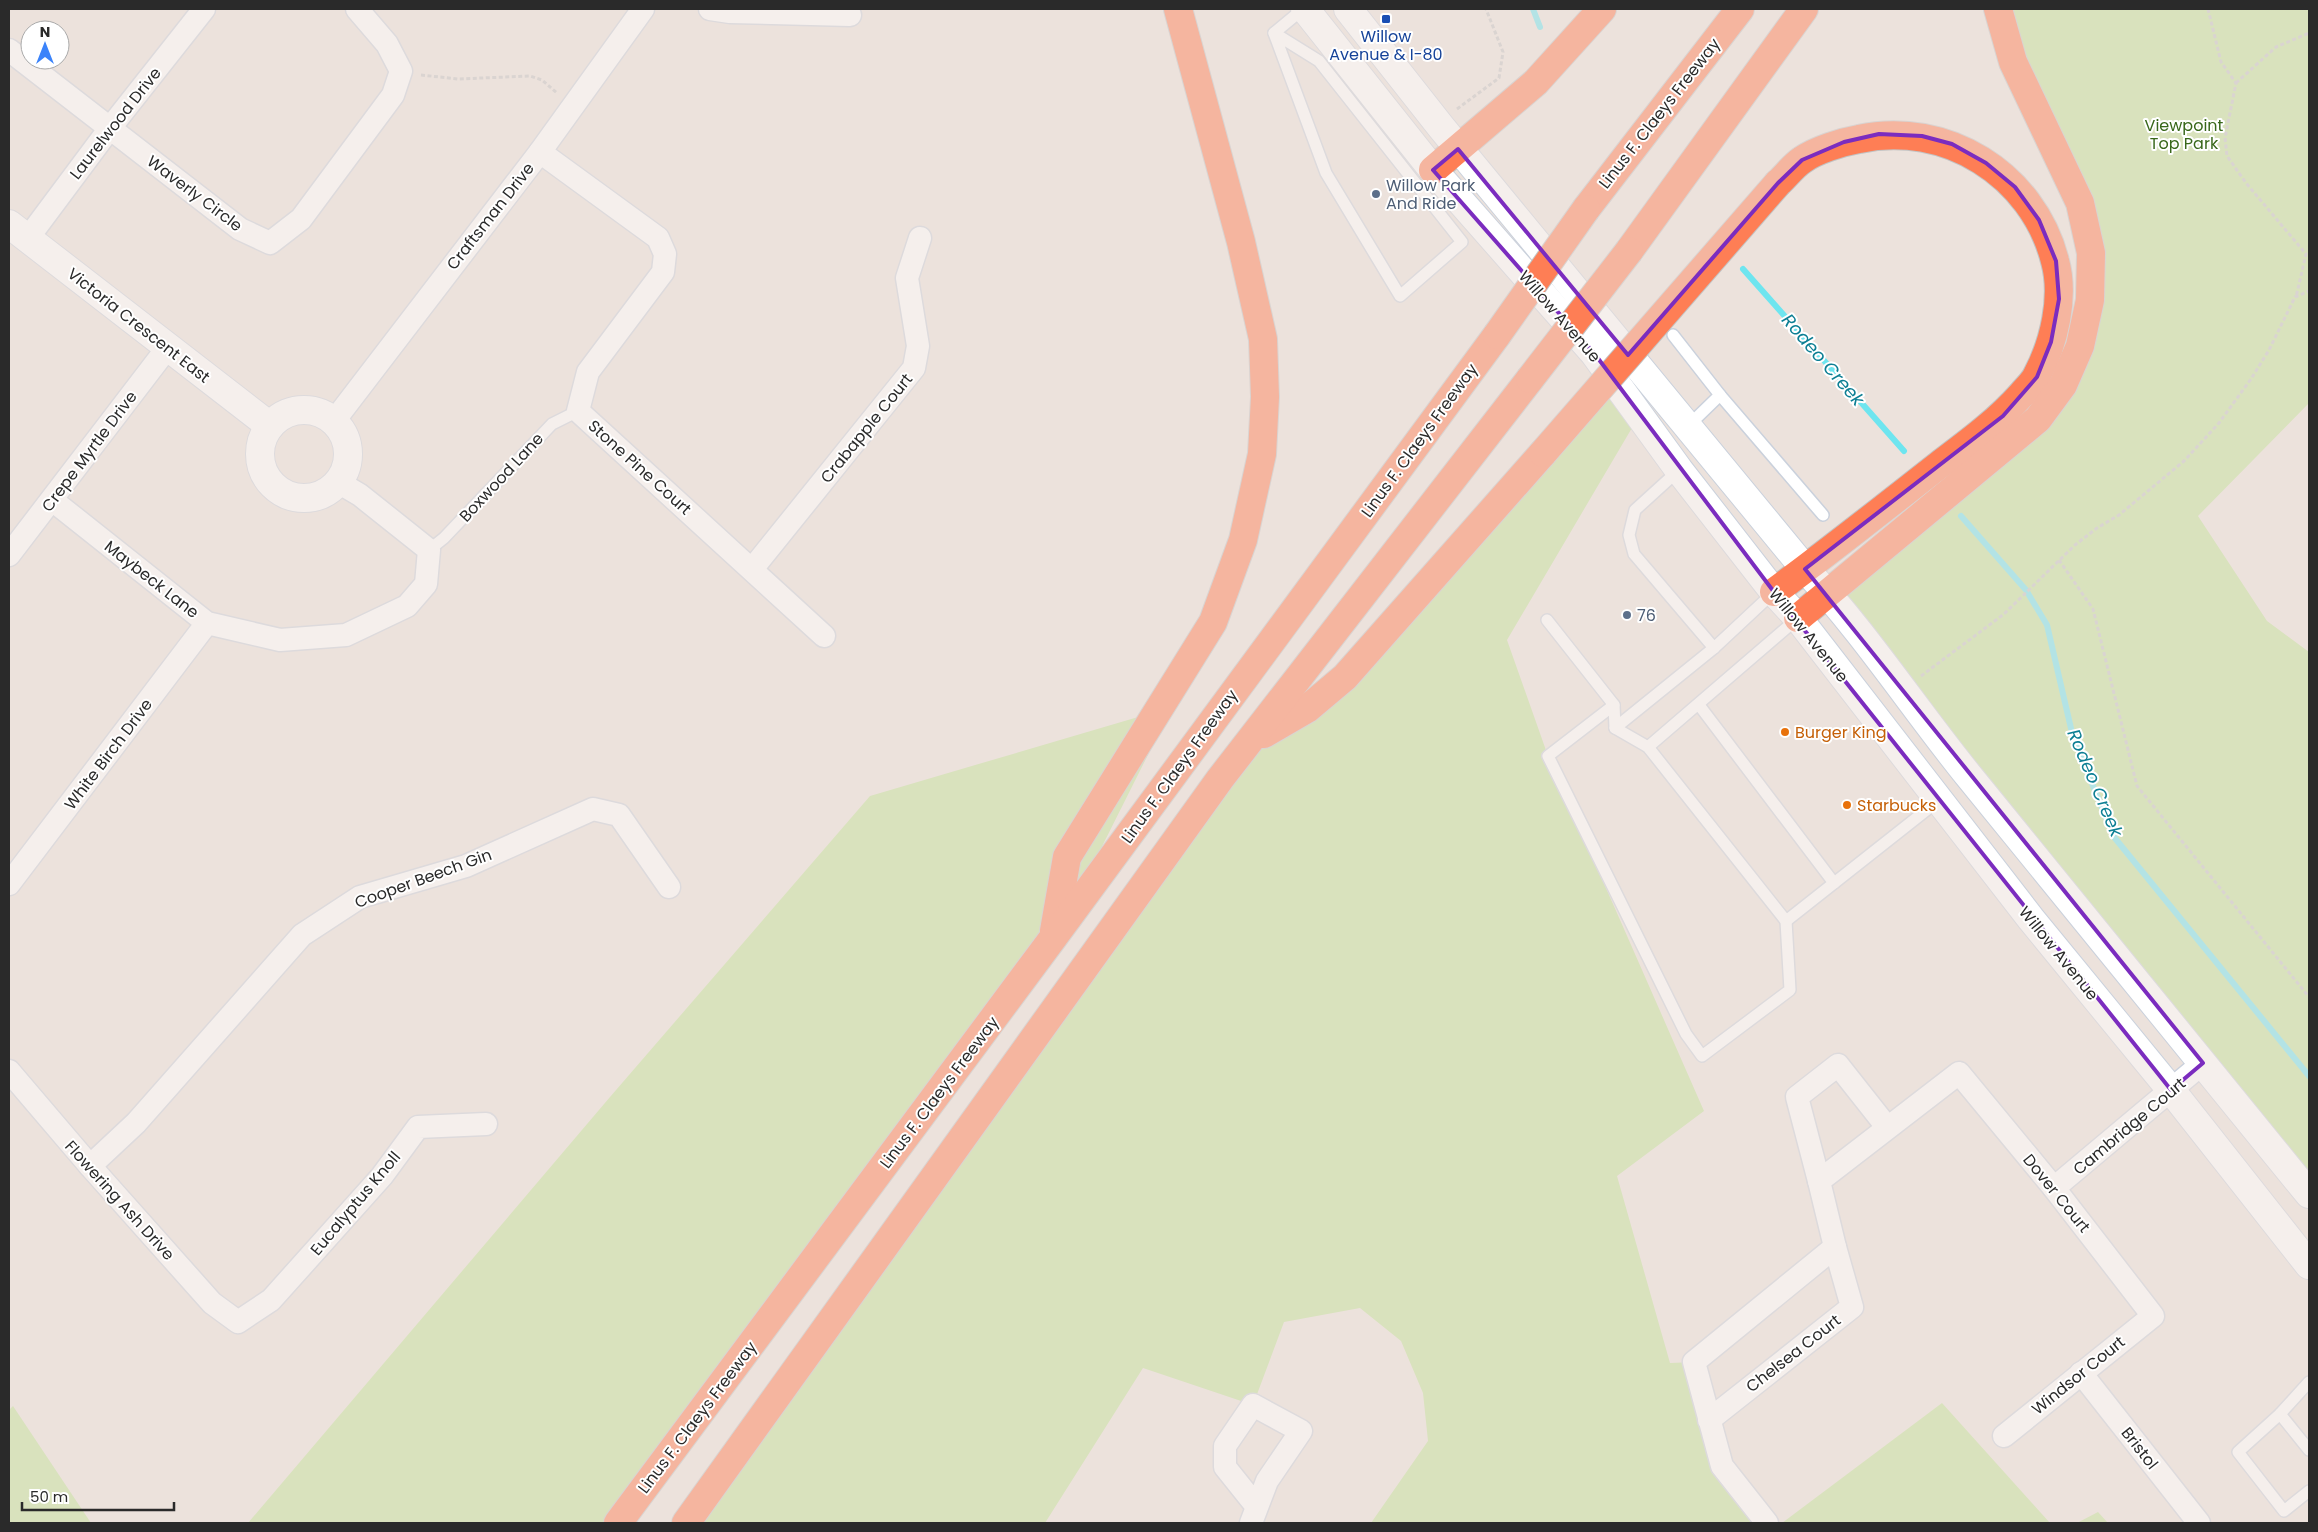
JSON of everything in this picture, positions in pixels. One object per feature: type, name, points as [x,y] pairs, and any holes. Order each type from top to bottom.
[{"type":"highway","points":[[1053,938],[1067,857],[1213,622],[1243,540],[1262,454],[1265,397],[1263,339],[1241,242],[1178,9]]},
{"type":"highway","points":[[1190,53],[1193,9]]},
{"type":"highway","points":[[1433,170],[1536,82],[1602,9]]},
{"type":"highway","name":"Linus F. Claeys Freeway","points":[[618,1523],[1053,938],[1497,335],[1586,209],[1740,9]]},
{"type":"highway","points":[[686,1523],[1220,779],[1252,741],[1629,251],[1804,9]]},
{"type":"highway","points":[[1798,618],[2038,419],[2063,384],[2080,346],[2090,300],[2091,253],[2080,203],[2013,62],[1998,9]]},
{"type":"highway","points":[[1252,741],[1307,709],[1344,678],[1778,183],[1802,160],[1844,142],[1879,134],[1922,136],[1952,144],[1986,163],[2015,188],[2039,220],[2056,261],[2059,300],[2051,342],[2037,377],[2002,416],[1774,592]]},
{"type":"street","name":"Laurelwood Drive","points":[[18,231],[110,128],[204,9]]},
{"type":"street","points":[[357,9],[387,44],[401,71]]},
{"type":"street","name":"Craftsman Drive","points":[[334,421],[540,152],[643,9]]},
{"type":"street","points":[[710,9],[730,12],[850,15]]},
{"type":"street","name":"Willow Avenue","points":[[1304,9],[1433,170],[1594,354],[1679,470],[1774,592],[1798,618],[1938,801],[2031,919],[2171,1090],[2309,1265]]},
{"type":"street","name":"Willow Avenue","points":[[1348,9],[1458,149],[1805,569],[1828,594],[1988,800],[2309,1194]]},
{"type":"street","name":"Waverly Circle","points":[[9,50],[240,229],[270,243],[301,219],[392,95],[401,71]]},
{"type":"street","name":"Stone Pine Court","points":[[540,152],[658,238],[665,254],[663,272],[588,372],[578,410],[753,568],[824,636]]},
{"type":"street","name":"Victoria Crescent East","points":[[18,231],[270,426]]},
{"type":"street","name":"Crabapple Court","points":[[753,568],[914,368],[918,346],[908,278],[920,238]]},
{"type":"street","name":"Crepe Myrtle Drive","points":[[9,555],[168,347]]},
{"type":"street","points":[[297,410],[321,413],[334,421],[345,436],[348,454],[344,472],[338,482],[324,492],[308,497],[291,496],[276,488],[266,474],[261,458],[262,441],[270,426],[282,416],[297,410]]},
{"type":"street","points":[[338,482],[360,494],[429,550]]},
{"type":"street","name":"Maybeck Lane","points":[[52,500],[207,623],[280,640],[346,635],[407,606],[426,584],[429,550]]},
{"type":"street","name":"White Birch Drive","points":[[9,884],[207,623]]},
{"type":"street","name":"Cooper Beech Gin","points":[[90,1166],[136,1123],[302,935],[360,897],[466,866],[567,818],[593,809],[619,815],[668,887]]},
{"type":"street","name":"Cambridge Court","points":[[2054,1188],[2202,1063]]},
{"type":"street","name":"Chelsea Court","points":[[1709,1420],[1852,1307],[1797,1097],[1838,1065],[1887,1127]]},
{"type":"street","name":"Flowering Ash Drive","points":[[9,1072],[212,1303],[238,1322]]},
{"type":"street","name":"Dover Court","points":[[1887,1127],[1958,1073],[2054,1188],[2153,1316]]},
{"type":"street","name":"Eucalyptus Knoll","points":[[238,1322],[271,1300],[382,1176],[418,1127],[486,1124]]},
{"type":"street","points":[[1819,1181],[1887,1127]]},
{"type":"street","points":[[1767,1523],[1722,1466],[1694,1362],[1835,1247]]},
{"type":"street","name":"Windsor Court","points":[[2004,1436],[2153,1316]]},
{"type":"street","name":"Bristol","points":[[2081,1373],[2199,1523]]},
{"type":"lane","points":[[1274,33],[1304,9]]},
{"type":"lane","points":[[1274,33],[1319,61],[1462,242],[1400,296],[1326,173],[1274,33]]},
{"type":"lane","points":[[1673,335],[1720,395],[1823,516]]},
{"type":"lane","points":[[1687,427],[1720,395]]},
{"type":"lane","name":"Boxwood Lane","points":[[429,550],[444,538],[552,424],[578,410]]},
{"type":"lane","points":[[1679,470],[1635,510],[1628,535],[1634,554],[1714,648]]},
{"type":"lane","points":[[1615,728],[1714,648],[1774,592]]},
{"type":"lane","points":[[1648,747],[1798,618]]},
{"type":"lane","points":[[1547,620],[1614,705],[1615,728]]},
{"type":"lane","points":[[1614,705],[1548,756],[1686,1034],[1702,1056],[1790,990],[1786,921],[1648,747],[1615,728]]},
{"type":"lane","points":[[1699,705],[1834,883]]},
{"type":"lane","points":[[1786,921],[1938,801]]},
{"type":"lane","points":[[2307,1497],[2284,1511],[2238,1452],[2280,1414],[2309,1382]]},
{"type":"lane","points":[[2280,1414],[2309,1450]]},
{"type":"path","points":[[1441,127],[1463,103],[1499,78],[1502,52],[1486,9]]},
{"type":"path","points":[[2208,9],[2221,62],[2236,83]]},
{"type":"path","points":[[2309,33],[2276,47],[2236,83],[2226,138],[2227,156],[2246,183],[2309,258]]},
{"type":"path","points":[[401,71],[448,78],[530,76],[542,80],[573,107]]},
{"type":"path","points":[[1903,690],[2004,614],[2075,545],[2097,528],[2119,515],[2184,461],[2219,423],[2260,364],[2295,298],[2306,254]]},
{"type":"path","points":[[2295,298],[2309,291]]},
{"type":"path","points":[[2059,560],[2092,609],[2137,786],[2309,998]]},
{"type":"highlighted area","points":[[1879,134],[1922,136],[1952,144],[1986,163],[2015,187],[2039,220],[2056,261],[2059,299],[2051,342],[2037,377],[2003,416],[1805,569],[2203,1063],[2171,1090],[1774,592],[1594,353],[1433,170],[1458,149],[1628,355],[1778,183],[1802,160],[1844,142]]},
{"type":"green space","name":"Viewpoint Top Park","points":[[1998,9],[2309,9],[2309,403],[2198,516],[2267,621],[2309,652],[2309,1194],[1828,594],[2063,385],[2091,253]]},
{"type":"green space","points":[[1609,374],[1639,416],[1507,640],[1548,756],[1704,1111],[1617,1176],[1670,1363],[1694,1362],[1709,1420],[1767,1523],[1371,1523],[1428,1441],[1423,1393],[1401,1341],[1360,1308],[1284,1322],[1253,1405],[1143,1368],[1045,1523],[686,1523],[1220,779],[1307,709]]},
{"type":"green space","points":[[1172,707],[1054,942],[617,1523],[248,1523],[610,1097],[870,796]]},
{"type":"green space","points":[[1942,1403],[2050,1523],[1782,1523]]},
{"type":"green space","points":[[13,1406],[91,1523],[9,1523],[9,1410]]},
{"type":"green space","points":[[2098,1512],[2108,1523],[2077,1523]]},
{"type":"waterway","name":"Rodeo Creek","points":[[1533,9],[1540,27]]},
{"type":"waterway","name":"Rodeo Creek","points":[[1743,269],[1904,451]]},
{"type":"waterway","name":"Rodeo Creek","points":[[1961,516],[2026,590],[2047,625],[2073,737],[2114,837],[2309,1076]]},
{"type":"place","name":"Willow Avenue & I-80","points":[[1386,19]]},
{"type":"place","name":"Willow Park And Ride","points":[[1376,194]]},
{"type":"place","name":"76","points":[[1627,615]]},
{"type":"place","name":"Burger King","points":[[1785,732]]},
{"type":"place","name":"Starbucks","points":[[1847,805]]}]
